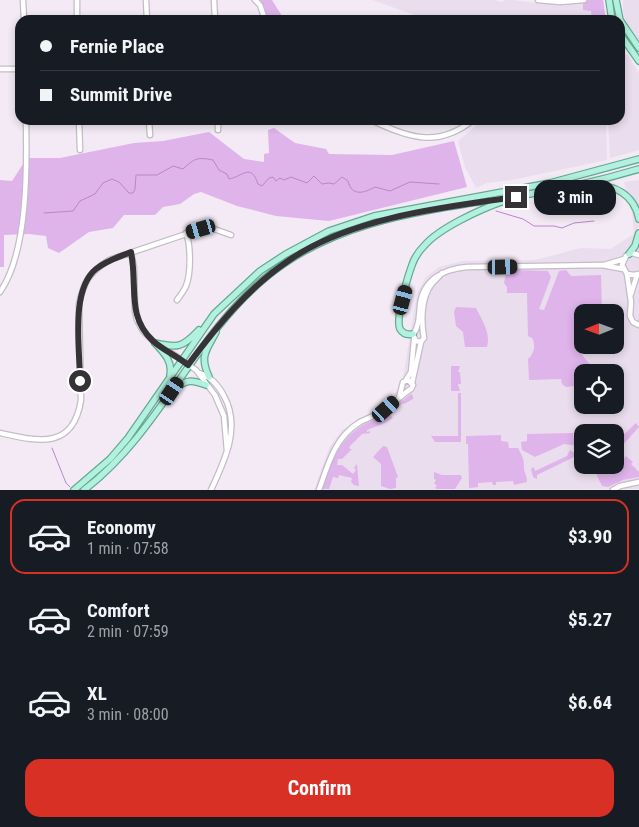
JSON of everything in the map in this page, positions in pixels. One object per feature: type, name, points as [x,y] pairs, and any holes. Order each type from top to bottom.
[{"type":"main road","points":[[609,0],[611,15]]},
{"type":"main road","points":[[616,0],[619,15]]},
{"type":"main road","points":[[625,27],[639,48]]},
{"type":"main road","points":[[625,41],[639,61]]},
{"type":"main road","points":[[155,342],[173,347],[187,342],[260,271],[312,240],[345,225],[400,210],[550,183],[639,160]]},
{"type":"main road","points":[[84,490],[134,443],[172,391],[188,365],[221,323],[265,278],[289,260],[331,237],[376,222],[580,185],[639,169]]},
{"type":"main road","points":[[580,185],[605,185],[613,187],[629,198],[638,212],[639,219]]},
{"type":"main road","points":[[415,335],[402,332],[399,318],[412,264],[423,246],[441,231],[494,204],[516,197]]},
{"type":"main road","points":[[627,256],[635,246],[639,233]]},
{"type":"main road","points":[[74,490],[110,459],[128,438],[214,314]]},
{"type":"main road","points":[[209,376],[203,363],[204,352],[221,323]]},
{"type":"main road","points":[[155,342],[170,364],[169,379]]},
{"type":"main road","points":[[172,391],[190,380],[206,385]]},
{"type":"street","points":[[24,0],[24,15]]},
{"type":"street","points":[[77,0],[77,15]]},
{"type":"street","points":[[146,0],[147,15]]},
{"type":"street","points":[[214,0],[215,15]]},
{"type":"street","points":[[255,0],[260,6],[263,15]]},
{"type":"street","points":[[538,0],[560,2],[584,0]]},
{"type":"street","points":[[0,69],[15,69]]},
{"type":"street","points":[[0,292],[14,262],[24,212],[27,158],[26,125]]},
{"type":"street","points":[[79,125],[80,150]]},
{"type":"street","points":[[149,125],[150,135]]},
{"type":"street","points":[[218,125],[218,130]]},
{"type":"street","points":[[382,125],[402,134],[422,138],[437,138],[466,125]]},
{"type":"street","points":[[0,433],[42,441],[58,437],[66,432],[74,423],[79,412],[80,400],[78,304],[88,277],[96,269],[109,260],[201,229],[214,229],[231,235]]},
{"type":"street","points":[[177,300],[186,286],[189,273],[189,240],[186,233]]},
{"type":"street","points":[[131,252],[134,268],[135,310],[137,320],[143,331],[155,342],[198,372],[209,376],[223,393],[231,414],[232,432],[227,451],[211,490]]},
{"type":"street","points":[[602,265],[627,256],[639,255]]},
{"type":"street","points":[[627,256],[622,265],[630,295],[630,316],[633,322],[639,325]]},
{"type":"street","points":[[404,390],[402,383],[411,372],[415,335],[424,292],[427,284],[442,273],[467,267],[602,265],[638,274],[630,295]]},
{"type":"street","points":[[319,490],[331,456],[341,439],[361,422],[386,409],[404,390],[412,388],[420,342],[424,338],[422,333],[425,298],[430,286],[442,273]]},
{"type":"street","points":[[415,335],[422,333]]},
{"type":"street","points":[[415,335],[420,342]]},
{"type":"street","points":[[198,372],[215,395],[222,411],[227,451]]},
{"type":"street","points":[[406,380],[412,383]]},
{"type":"street","points":[[613,490],[620,486],[639,482]]},
{"type":"shaded area","points":[[260,0],[272,0],[281,15],[266,15]]},
{"type":"shaded area","points":[[373,0],[493,0],[502,2],[513,0],[536,3],[604,0],[604,15],[414,15]]},
{"type":"shaded area","points":[[585,0],[603,0],[605,15],[591,15],[591,11],[583,10]]},
{"type":"shaded area","points":[[623,0],[639,0],[639,41],[625,19]]},
{"type":"shaded area","points":[[625,55],[628,55],[639,73],[639,150],[610,158],[608,125],[625,125]]},
{"type":"shaded area","points":[[477,125],[606,125],[607,160],[512,180],[487,183],[476,188],[465,167],[458,141]]},
{"type":"shaded area","points":[[274,128],[295,143],[326,149],[329,154],[392,155],[454,141],[467,187],[329,221],[276,216],[237,206],[201,192],[194,194],[180,204],[163,207],[155,215],[124,215],[113,228],[89,232],[59,253],[48,248],[46,236],[29,234],[4,235],[4,267],[0,267],[0,180],[12,181],[27,158],[60,158],[134,143],[163,141],[209,132],[244,159],[264,162],[264,154],[269,153],[268,130]]},
{"type":"shaded area","points":[[639,180],[639,489],[314,490],[329,448],[342,430],[378,408],[394,395],[403,378],[417,293],[426,277],[439,267],[462,261],[535,260],[581,248],[610,249],[634,234],[632,213],[624,182]]},
{"type":"shaded area","points":[[510,270],[548,271],[551,277],[539,309],[544,310],[559,271],[566,270],[571,276],[601,275],[602,304],[574,304],[574,354],[582,354],[590,364],[574,364],[574,386],[566,387],[562,384],[561,379],[529,380],[528,359],[532,355],[534,346],[532,338],[528,336],[527,293],[507,293],[507,287],[504,283],[506,273]]},
{"type":"shaded area","points":[[456,307],[476,308],[487,332],[487,347],[465,347],[463,332],[456,326],[454,312]]},
{"type":"shaded area","points":[[451,366],[460,366],[458,372],[460,372],[461,384],[458,384],[460,391],[451,391]]},
{"type":"shaded area","points":[[458,393],[461,393],[461,442],[435,442],[431,436],[458,436]]},
{"type":"shaded area","points":[[411,394],[413,399],[404,404],[402,403],[390,415],[393,418],[367,430],[370,433],[362,434],[349,447],[352,449],[342,459],[338,459],[337,465],[342,465],[353,474],[357,464],[359,486],[351,482],[352,478],[339,475],[338,478],[333,477],[329,489],[322,489],[340,447],[352,433],[384,415]]},
{"type":"shaded area","points":[[636,423],[639,427],[624,444],[624,434]]},
{"type":"shaded area","points":[[573,433],[574,445],[564,444],[535,457],[522,450],[521,442],[527,441],[527,434]]},
{"type":"shaded area","points":[[501,435],[501,441],[508,442],[509,448],[518,448],[523,458],[527,482],[514,485],[513,481],[496,482],[496,485],[493,485],[492,482],[478,483],[478,487],[469,488],[468,444],[466,444],[466,436]]},
{"type":"shaded area","points":[[383,446],[387,447],[398,477],[396,478],[396,488],[390,489],[381,486],[381,464],[373,457]]},
{"type":"shaded area","points":[[570,450],[574,453],[574,457],[537,475],[537,479],[533,477],[531,469],[534,467],[535,471],[567,456]]},
{"type":"shaded area","points":[[626,456],[633,462],[631,464],[639,472],[639,477],[623,480],[608,487],[602,486],[596,474],[624,474],[624,458]]},
{"type":"shaded area","points":[[434,472],[442,475],[461,475],[462,478],[455,489],[437,489],[435,488],[437,485],[434,484],[436,480],[434,479]]},
{"type":"waterway","points":[[44,213],[73,211],[80,201],[95,194],[103,183],[112,179],[119,182],[129,193],[133,193],[136,175],[157,175],[173,166],[183,169],[200,159],[213,160],[219,170],[227,174],[229,179],[249,172],[255,177],[258,184],[262,186],[269,178],[273,177],[276,181],[280,178],[284,180],[291,177],[307,183],[314,176],[322,184],[334,184],[342,177],[348,181],[355,192],[363,192],[375,187],[390,191],[410,182],[439,184]]},
{"type":"waterway","points":[[496,211],[523,219],[534,226],[562,228],[574,223],[594,221]]},
{"type":"waterway","points":[[52,448],[66,483],[70,487]]},
{"type":"route","points":[[80,381],[78,304],[88,277],[109,260],[131,252],[134,268],[137,320],[143,331],[155,342],[178,356],[188,365],[207,339],[247,295],[265,278],[289,260],[314,245],[348,231],[401,216],[516,197]]}]
